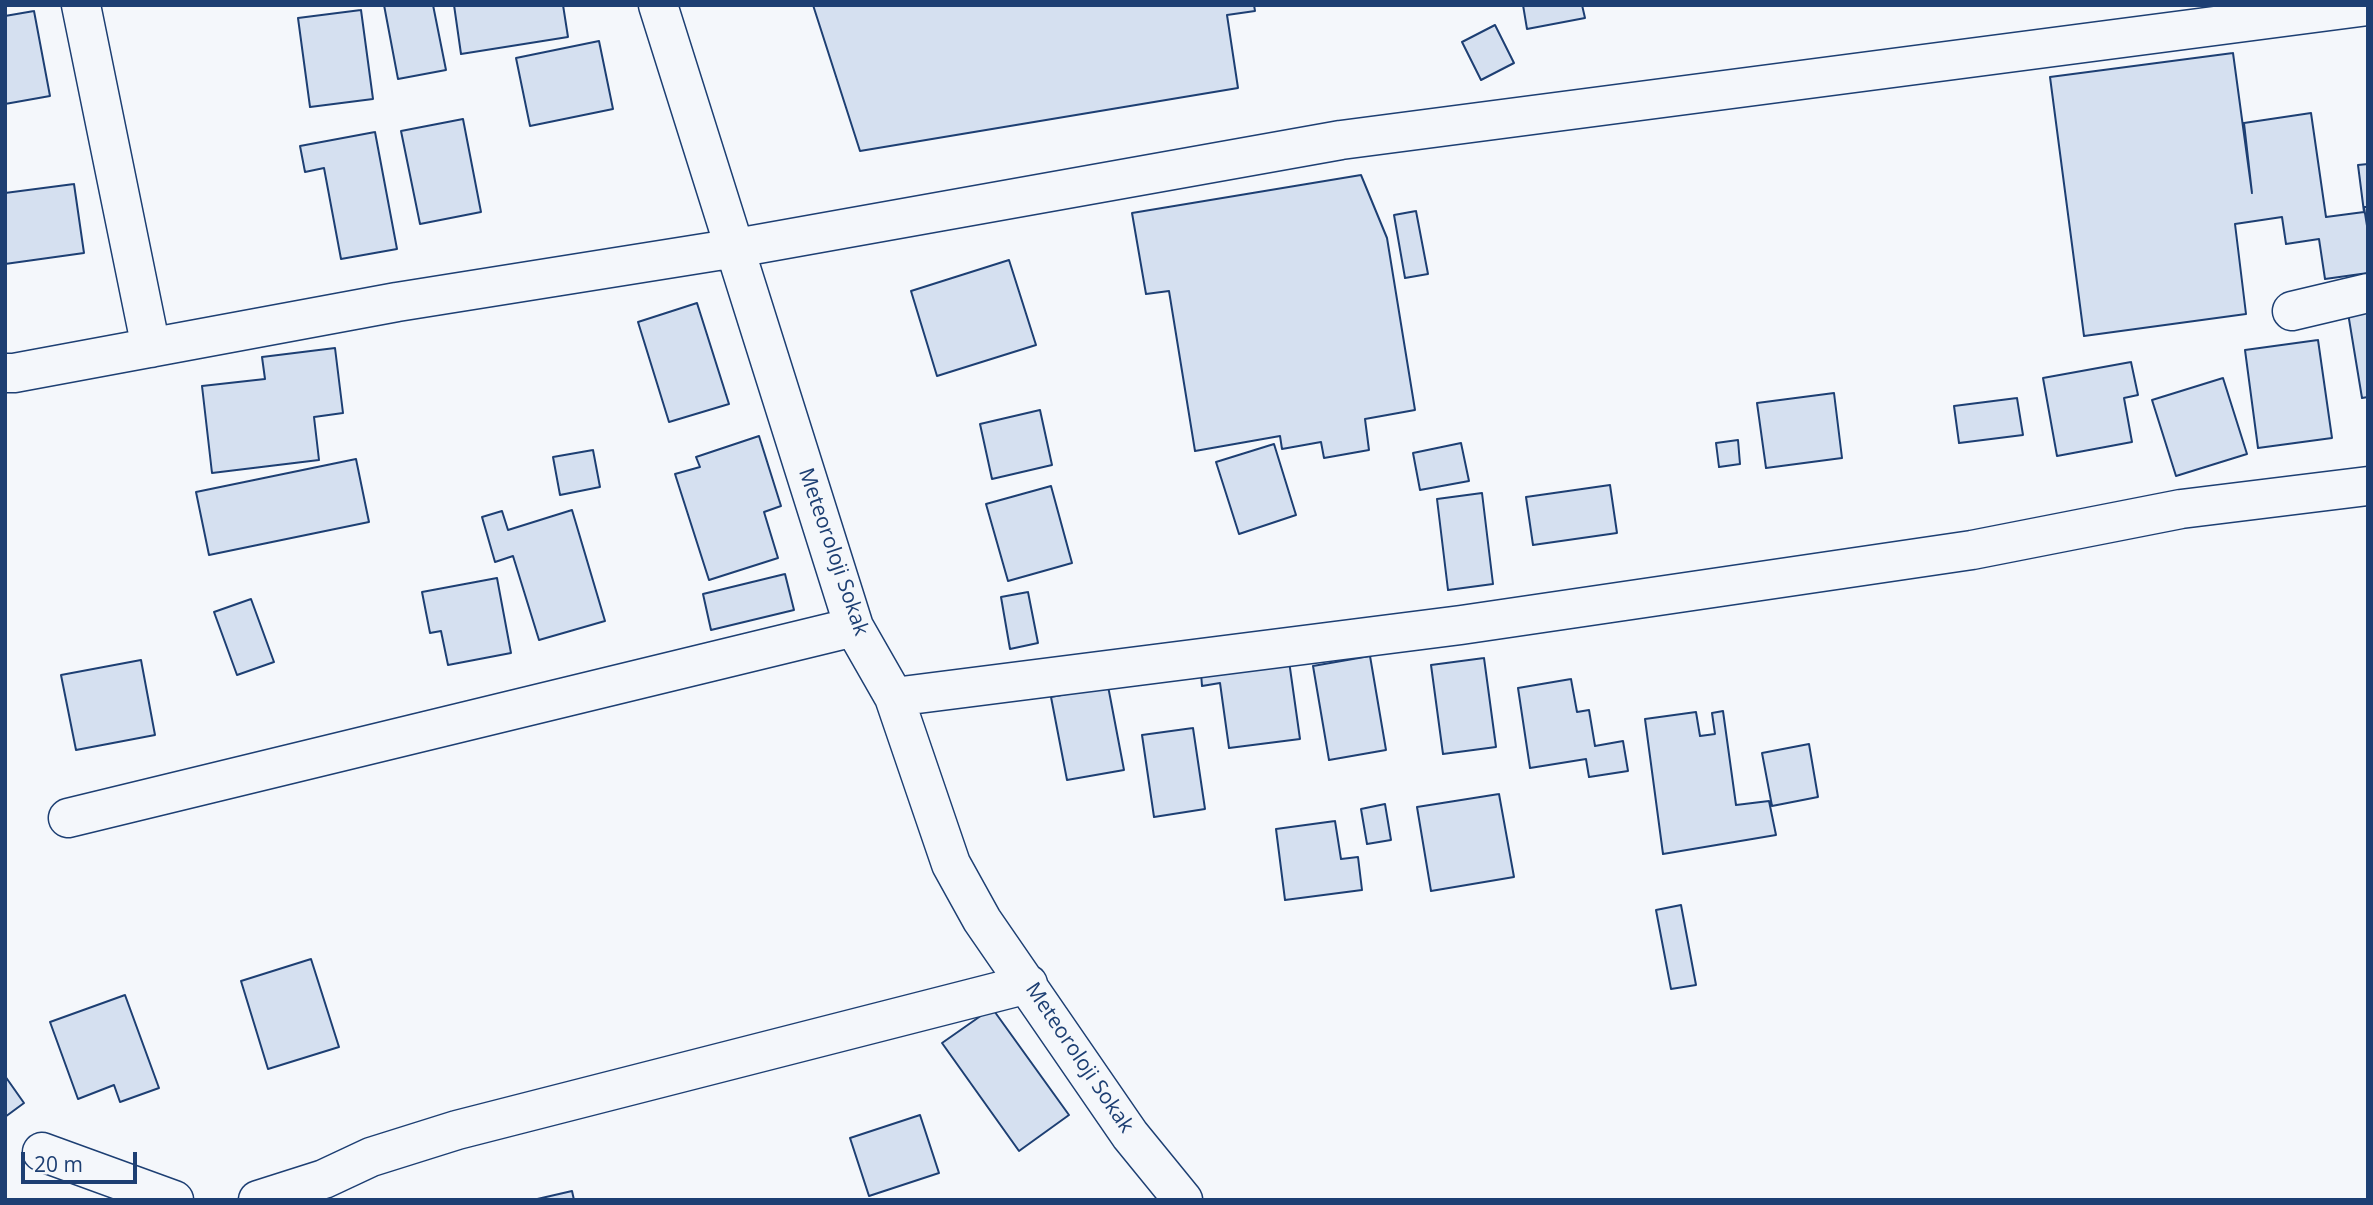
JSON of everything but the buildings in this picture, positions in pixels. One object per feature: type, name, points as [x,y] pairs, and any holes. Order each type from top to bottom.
[{"type":"street","points":[[81,5],[151,348]]},
{"type":"street","name":"Meteoroloji Sokak","points":[[659,5],[854,627],[894,697],[951,864],[982,920],[1130,1135],[1183,1200]]},
{"type":"street","points":[[5,373],[397,302],[736,248],[1341,140],[2368,6]]},
{"type":"street","points":[[2292,312],[2368,293]]},
{"type":"street","points":[[894,697],[1461,625],[1972,550],[2181,509],[2368,486]]},
{"type":"street","points":[[68,818],[854,627]]},
{"type":"street","points":[[258,1200],[324,1179],[371,1157],[457,1130],[1028,984]]},
{"type":"street","points":[[42,1152],[174,1200]]}]
